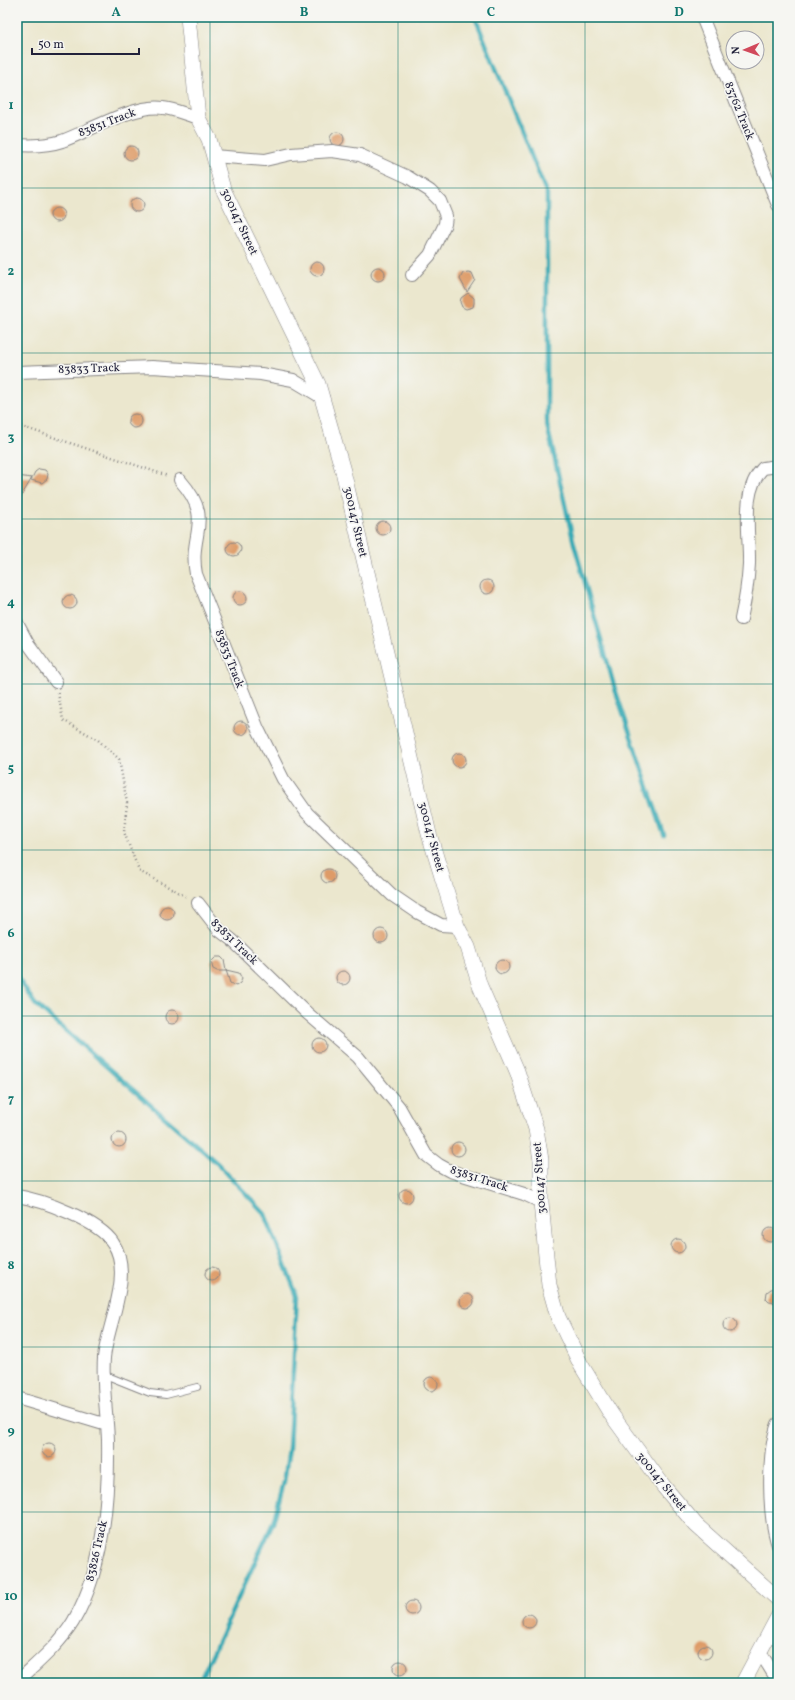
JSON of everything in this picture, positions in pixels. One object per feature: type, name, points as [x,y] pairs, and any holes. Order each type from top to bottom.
[{"type":"street","name":"300147 Street","points":[[188,17],[198,118],[209,139],[212,156],[223,189],[318,384],[323,398],[345,478],[429,834],[457,926],[468,947],[480,986],[517,1071],[536,1129],[541,1160],[541,1202],[549,1285],[558,1317],[581,1365],[620,1427],[664,1487],[696,1525],[778,1599]]},
{"type":"street","name":"83762 Track","points":[[702,17],[778,205]]},
{"type":"street","name":"83831 Track","points":[[17,145],[36,147],[61,141],[88,129],[144,109],[162,107],[198,118]]},
{"type":"street","points":[[212,156],[265,160],[291,154],[332,151],[360,155],[408,177],[430,191],[440,201],[446,216],[445,224],[430,255],[412,275]]},
{"type":"street","name":"83833 Track","points":[[17,372],[152,367],[261,374],[293,380],[306,386],[323,398]]},
{"type":"street","points":[[741,619],[747,592],[749,563],[748,518],[751,490],[755,479],[763,468],[778,466]]},
{"type":"street","name":"83833 Track","points":[[180,480],[195,499],[198,506],[200,528],[193,554],[196,574],[240,688],[283,779],[307,813],[392,895],[417,912],[441,925],[457,926]]},
{"type":"street","points":[[17,623],[27,642],[56,682]]},
{"type":"street","name":"83831 Track","points":[[198,903],[219,930],[232,940],[307,1013],[358,1057],[399,1108],[426,1155],[438,1165],[450,1171],[524,1194],[541,1202]]},
{"type":"street","name":"83826 Track","points":[[17,1196],[55,1207],[104,1232],[114,1244],[121,1266],[121,1280],[104,1358],[108,1481],[104,1523],[96,1563],[86,1594],[72,1623],[17,1682]]},
{"type":"street","points":[[17,1398],[107,1425]]},
{"type":"street","points":[[778,1424],[773,1446],[771,1470],[773,1521],[778,1545]]},
{"type":"street","points":[[743,1683],[778,1617]]},
{"type":"street","points":[[760,1652],[778,1681]]},
{"type":"lane","points":[[105,1375],[150,1393],[166,1394],[198,1387]]},
{"type":"path","points":[[17,425],[180,480]]},
{"type":"path","points":[[56,682],[63,720],[98,740],[119,759],[127,803],[124,832],[138,871],[198,903]]},
{"type":"building","points":[[337,132],[342,134],[344,139],[342,144],[337,146],[332,144],[330,139],[332,134]]},
{"type":"building","points":[[128,146],[134,146],[138,150],[138,156],[134,160],[128,160],[124,156],[124,150]]},
{"type":"building","points":[[134,198],[140,198],[144,202],[144,208],[140,212],[134,212],[130,208],[130,202]]},
{"type":"building","points":[[54,208],[60,208],[64,212],[64,218],[60,222],[54,222],[50,218],[50,212]]},
{"type":"building","points":[[314,262],[320,262],[324,266],[324,272],[320,276],[314,276],[310,272],[310,266]]},
{"type":"building","points":[[375,267],[381,267],[385,271],[385,277],[381,281],[375,281],[371,277],[371,271]]},
{"type":"building","points":[[463,273],[472,273],[475,280],[467,292],[460,279]]},
{"type":"building","points":[[468,293],[474,298],[474,303],[473,307],[466,309],[462,307],[460,302],[461,298]]},
{"type":"building","points":[[132,414],[138,414],[142,418],[142,424],[138,428],[132,428],[128,424],[128,418]]},
{"type":"building","points":[[39,469],[45,470],[48,474],[47,479],[42,483],[31,480],[35,472]]},
{"type":"building","points":[[17,476],[32,478],[17,503]]},
{"type":"building","points":[[380,521],[386,521],[390,525],[390,531],[386,535],[380,535],[376,531],[376,525]]},
{"type":"building","points":[[231,542],[237,542],[241,546],[241,552],[237,556],[231,556],[227,552],[227,546]]},
{"type":"building","points":[[484,580],[490,580],[494,584],[494,590],[490,594],[484,594],[480,590],[480,584]]},
{"type":"building","points":[[237,591],[243,591],[247,595],[247,601],[243,605],[237,605],[233,601],[233,595]]},
{"type":"building","points":[[67,595],[73,595],[77,599],[77,605],[73,609],[67,609],[63,605],[63,599]]},
{"type":"building","points":[[238,721],[244,721],[248,725],[248,731],[244,735],[238,735],[234,731],[234,725]]},
{"type":"building","points":[[456,753],[462,753],[466,757],[466,763],[462,767],[456,767],[452,763],[452,757]]},
{"type":"building","points":[[325,869],[331,869],[335,873],[335,879],[331,883],[325,883],[321,879],[321,873]]},
{"type":"building","points":[[164,906],[170,906],[174,910],[174,916],[170,920],[164,920],[160,916],[160,910]]},
{"type":"building","points":[[378,929],[384,929],[388,933],[388,939],[384,943],[378,943],[374,939],[374,933]]},
{"type":"building","points":[[216,957],[221,957],[224,960],[226,971],[217,971],[213,969],[211,962]]},
{"type":"building","points":[[499,960],[505,960],[509,964],[509,970],[505,974],[499,974],[495,970],[495,964]]},
{"type":"building","points":[[226,970],[239,973],[242,979],[240,983],[236,986],[230,983]]},
{"type":"building","points":[[340,971],[346,971],[350,975],[350,981],[346,985],[340,985],[336,981],[336,975]]},
{"type":"building","points":[[169,1010],[175,1010],[179,1014],[179,1020],[175,1024],[169,1024],[165,1020],[165,1014]]},
{"type":"building","points":[[316,1038],[322,1038],[326,1042],[326,1048],[322,1052],[316,1052],[312,1048],[312,1042]]},
{"type":"building","points":[[116,1133],[122,1133],[126,1137],[126,1143],[122,1147],[116,1147],[112,1143],[112,1137]]},
{"type":"building","points":[[455,1142],[461,1142],[465,1146],[465,1152],[461,1156],[455,1156],[451,1152],[451,1146]]},
{"type":"building","points":[[403,1189],[409,1189],[413,1193],[413,1199],[409,1203],[403,1203],[399,1199],[399,1193]]},
{"type":"building","points":[[767,1228],[773,1228],[777,1232],[777,1238],[773,1242],[767,1242],[763,1238],[763,1232]]},
{"type":"building","points":[[675,1239],[681,1239],[685,1243],[685,1249],[681,1253],[675,1253],[671,1249],[671,1243]]},
{"type":"building","points":[[209,1267],[215,1267],[219,1271],[219,1277],[215,1281],[209,1281],[205,1277],[205,1271]]},
{"type":"building","points":[[778,1288],[778,1303],[769,1302],[766,1299],[767,1292],[771,1289]]},
{"type":"building","points":[[464,1294],[470,1294],[474,1298],[474,1304],[470,1308],[464,1308],[460,1304],[460,1298]]},
{"type":"building","points":[[727,1318],[733,1318],[737,1322],[737,1328],[733,1332],[727,1332],[723,1328],[723,1322]]},
{"type":"building","points":[[428,1377],[434,1377],[438,1381],[438,1387],[434,1391],[428,1391],[424,1387],[424,1381]]},
{"type":"building","points":[[46,1443],[52,1443],[56,1447],[56,1453],[52,1457],[46,1457],[42,1453],[42,1447]]},
{"type":"building","points":[[409,1601],[415,1601],[419,1605],[419,1611],[415,1615],[409,1615],[405,1611],[405,1605]]},
{"type":"building","points":[[526,1614],[532,1614],[536,1618],[536,1624],[532,1628],[526,1628],[522,1624],[522,1618]]},
{"type":"building","points":[[702,1645],[708,1645],[712,1649],[712,1655],[708,1659],[702,1659],[698,1655],[698,1649]]},
{"type":"building","points":[[397,1661],[403,1661],[407,1665],[407,1671],[403,1675],[397,1675],[393,1671],[393,1665]]},
{"type":"waterway","points":[[475,17],[547,194],[547,425],[574,544],[615,689],[664,835]]},
{"type":"waterway","points":[[17,977],[35,1004],[218,1164],[265,1214],[297,1296],[289,1448],[284,1482],[273,1523],[199,1683]]}]
